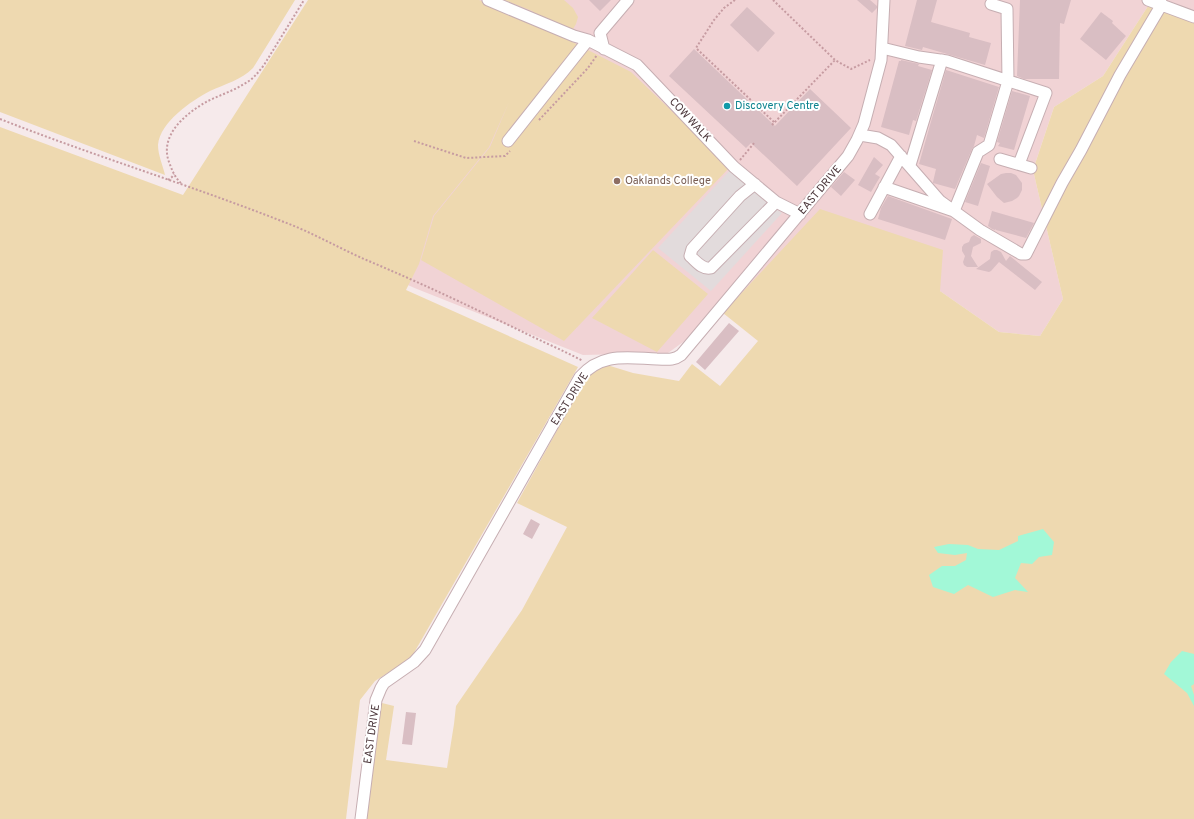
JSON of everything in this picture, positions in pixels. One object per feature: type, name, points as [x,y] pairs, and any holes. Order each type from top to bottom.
[{"type":"lane","name":"COW WALK","points":[[488,0],[574,36],[588,40],[637,65],[734,166],[776,202],[800,214]]},
{"type":"lane","points":[[604,48],[600,33],[628,0]]},
{"type":"lane","name":"EAST DRIVE","points":[[361,819],[376,700],[384,683],[414,662],[425,650],[580,377],[590,366],[607,359],[621,357],[672,360],[681,355],[848,156],[860,135],[864,124],[881,60],[884,0]]},
{"type":"lane","points":[[1148,0],[1194,16]]},
{"type":"lane","points":[[954,211],[978,152],[989,145],[1008,81],[1007,4],[991,4]]},
{"type":"lane","points":[[860,135],[878,138],[891,145],[940,201],[986,234],[1021,254],[1026,254],[1120,75],[1162,4]]},
{"type":"lane","points":[[508,141],[588,40]]},
{"type":"lane","points":[[882,48],[919,57],[947,61],[1046,93],[1019,164]]},
{"type":"lane","points":[[910,165],[942,60]]},
{"type":"lane","points":[[870,214],[901,156]]},
{"type":"lane","points":[[1000,159],[1031,168]]},
{"type":"lane","points":[[755,184],[740,196],[692,249],[690,256],[703,268],[711,268],[776,202]]},
{"type":"lane","points":[[884,187],[954,211]]},
{"type":"path","points":[[182,184],[174,174],[167,153],[167,144],[172,132],[198,107],[244,85],[256,75],[264,65],[304,0]]},
{"type":"path","points":[[735,0],[724,8],[714,20],[696,48],[775,123]]},
{"type":"path","points":[[773,0],[835,60],[851,69],[870,60],[881,60]]},
{"type":"path","points":[[772,125],[835,60]]},
{"type":"path","points":[[0,119],[301,228],[353,254],[422,284],[574,357]]},
{"type":"path","points":[[734,166],[755,142]]},
{"type":"path","points":[[167,180],[174,174]]},
{"type":"shaded area","points":[[0,0],[295,0],[253,68],[238,79],[210,91],[194,100],[170,120],[164,128],[160,136],[158,149],[165,175],[0,112]]},
{"type":"shaded area","points":[[308,0],[479,0],[541,26],[631,72],[730,167],[564,341],[421,260],[434,216],[490,147],[509,102],[489,147],[433,216],[419,264],[406,290],[578,367],[411,658],[375,681],[360,700],[346,819],[0,819],[0,127],[183,195]]},
{"type":"shaded area","name":"Oaklands College","points":[[309,0],[1194,0],[1194,10],[1150,3],[1103,76],[1054,107],[1033,170],[1063,299],[1040,336],[999,332],[940,291],[723,313],[668,353],[583,355],[417,289],[191,192]]},
{"type":"shaded area","points":[[504,0],[564,0],[573,8],[578,17],[573,29],[562,27],[539,17],[532,11]]},
{"type":"shaded area","points":[[1150,3],[1194,20],[1194,819],[363,819],[378,702],[394,706],[386,760],[447,768],[456,706],[522,610],[567,527],[517,503],[588,374],[607,365],[633,373],[679,381],[692,364],[720,386],[758,341],[723,313],[820,209],[943,250],[940,291],[999,332],[1040,336],[1063,299],[1033,170],[1054,107],[1103,76]]},
{"type":"shaded area","points":[[730,170],[771,206],[782,213],[711,291],[658,248]]},
{"type":"shaded area","points":[[653,250],[708,294],[657,352],[592,318]]},
{"type":"shaded area","points":[[1043,529],[1054,542],[1052,555],[1039,557],[1032,564],[1021,563],[1015,578],[1028,592],[1015,590],[993,597],[968,585],[954,594],[933,587],[929,575],[942,566],[955,566],[966,560],[967,553],[955,555],[938,553],[934,547],[949,544],[968,545],[978,549],[999,550],[1018,541],[1018,536]]},
{"type":"shaded area","points":[[1182,651],[1194,654],[1194,684],[1191,686],[1194,695],[1194,706],[1187,693],[1164,674],[1171,662]]},
{"type":"building","points":[[589,0],[611,0],[600,11]]},
{"type":"building","points":[[857,0],[870,0],[877,6],[877,8],[872,13]]},
{"type":"building","points":[[917,0],[937,0],[931,22],[970,33],[969,37],[991,43],[985,65],[923,47],[922,50],[905,46]]},
{"type":"building","points":[[1020,0],[1071,0],[1064,24],[1060,23],[1059,79],[1024,79],[1017,76]]},
{"type":"building","points":[[747,7],[775,33],[758,52],[730,25]]},
{"type":"building","points":[[1101,12],[1113,21],[1112,23],[1126,36],[1106,60],[1080,39]]},
{"type":"building","name":"Discovery Centre","points":[[694,49],[775,126],[810,89],[851,128],[797,186],[751,143],[746,148],[669,76]]},
{"type":"building","points":[[901,60],[919,64],[918,66],[932,70],[916,121],[913,120],[909,135],[881,127],[899,61]]},
{"type":"building","points":[[946,70],[999,87],[984,138],[977,135],[974,146],[955,189],[933,183],[936,169],[919,164]]},
{"type":"building","points":[[1012,91],[1030,96],[1014,150],[998,146],[1000,143],[997,142]]},
{"type":"building","points":[[874,157],[883,165],[875,174],[880,177],[871,192],[858,185]]},
{"type":"building","points":[[981,163],[990,166],[978,206],[965,202]]},
{"type":"building","points":[[844,172],[855,180],[841,196],[831,187]]},
{"type":"building","points":[[1006,173],[1016,175],[1022,183],[1022,190],[1017,198],[1004,203],[997,197],[987,184],[1001,174]]},
{"type":"building","points":[[888,196],[952,219],[945,240],[878,219],[881,208]]},
{"type":"building","points":[[992,211],[1034,223],[1026,238],[996,229],[995,230],[988,226]]},
{"type":"building","points":[[974,235],[981,239],[981,243],[973,247],[971,256],[978,267],[967,267],[963,262],[965,256],[962,251],[962,247],[964,244],[969,242],[971,237]]},
{"type":"building","points":[[994,250],[1001,252],[1006,261],[1010,256],[1042,282],[1035,290],[999,262],[989,272],[976,269],[990,259],[991,252]]},
{"type":"building","points":[[729,323],[739,331],[705,370],[696,362]]},
{"type":"building","points":[[531,519],[540,524],[532,539],[523,534]]},
{"type":"building","points":[[406,712],[416,713],[412,745],[402,744]]},
{"type":"place","name":"Discovery Centre","points":[[727,106]]},
{"type":"place","name":"Oaklands College","points":[[617,181]]}]
